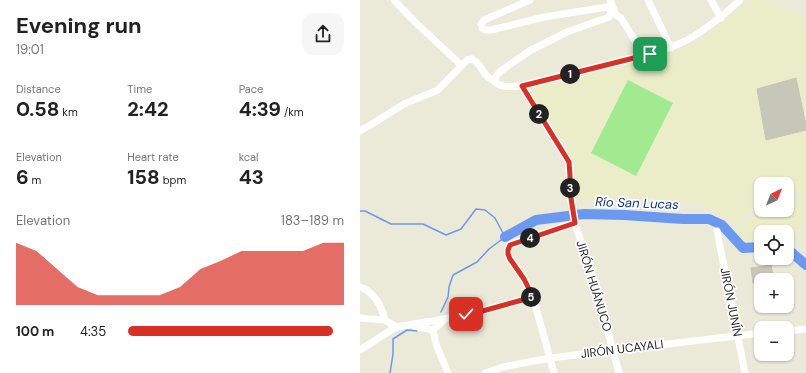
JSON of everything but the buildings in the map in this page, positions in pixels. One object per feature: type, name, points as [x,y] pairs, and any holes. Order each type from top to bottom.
[{"type":"street","points":[[394,0],[461,66]]},
{"type":"street","points":[[530,0],[484,20],[481,24],[482,28],[485,30],[491,30],[544,17],[607,7],[621,18],[644,55]]},
{"type":"street","points":[[610,0],[614,14]]},
{"type":"street","points":[[648,0],[671,48]]},
{"type":"street","points":[[711,0],[721,18]]},
{"type":"street","points":[[360,131],[404,104],[438,90],[467,60],[472,59],[476,61],[482,67],[486,76],[497,85],[504,87],[522,86],[671,48],[700,33],[721,18],[740,0]]},
{"type":"street","points":[[494,81],[496,76],[502,70],[531,50],[567,32],[614,14]]},
{"type":"street","name":"JIRÓN HUÁNUCO","points":[[522,86],[569,162],[570,192],[574,219],[598,295],[619,373]]},
{"type":"street","points":[[554,373],[533,297],[524,279],[510,259],[508,250],[510,245],[574,219]]},
{"type":"street","name":"JIRÓN JUNÍN","points":[[717,231],[745,373]]},
{"type":"street","points":[[360,287],[364,288],[374,297],[383,311],[385,320]]},
{"type":"street","points":[[360,350],[396,327],[479,312],[533,297]]},
{"type":"street","points":[[360,318],[385,320],[396,327]]},
{"type":"street","points":[[433,330],[444,319]]},
{"type":"street","points":[[411,325],[433,330]]},
{"type":"street","points":[[794,330],[806,329]]},
{"type":"street","points":[[433,330],[436,344],[448,373]]},
{"type":"street","name":"JIRÓN UCAYALI","points":[[485,373],[504,370],[550,358],[754,334]]},
{"type":"shaded area","points":[[750,0],[763,0],[806,17],[806,79],[802,79],[806,98],[806,195],[794,196],[794,177],[754,177],[754,210],[735,223],[699,203],[573,199],[571,153],[528,89],[666,54],[699,42]]},
{"type":"shaded area","points":[[794,199],[806,199],[806,222],[802,222],[800,235],[794,234],[794,225],[754,225],[754,238],[744,242],[734,227],[754,214],[754,217],[794,217]]},
{"type":"green space","points":[[628,80],[673,103],[636,176],[591,153]]},
{"type":"waterway","points":[[360,211],[365,211],[391,224],[423,224],[446,235],[461,229],[476,209],[485,210],[495,218],[505,237],[489,249],[477,262],[453,275],[449,287],[448,297],[441,312]]},
{"type":"waterway","name":"Río San Lucas","points":[[505,237],[536,220],[584,214],[624,215],[683,219],[709,219],[722,225],[743,248],[754,247]]},
{"type":"waterway","name":"Río San Lucas","points":[[794,255],[806,265]]},
{"type":"waterway","points":[[390,373],[393,354],[393,339],[407,330],[417,331]]},
{"type":"route","points":[[466,314],[479,312],[533,297],[524,279],[510,259],[508,250],[510,245],[575,223],[570,192],[569,162],[522,86],[650,54]]}]
